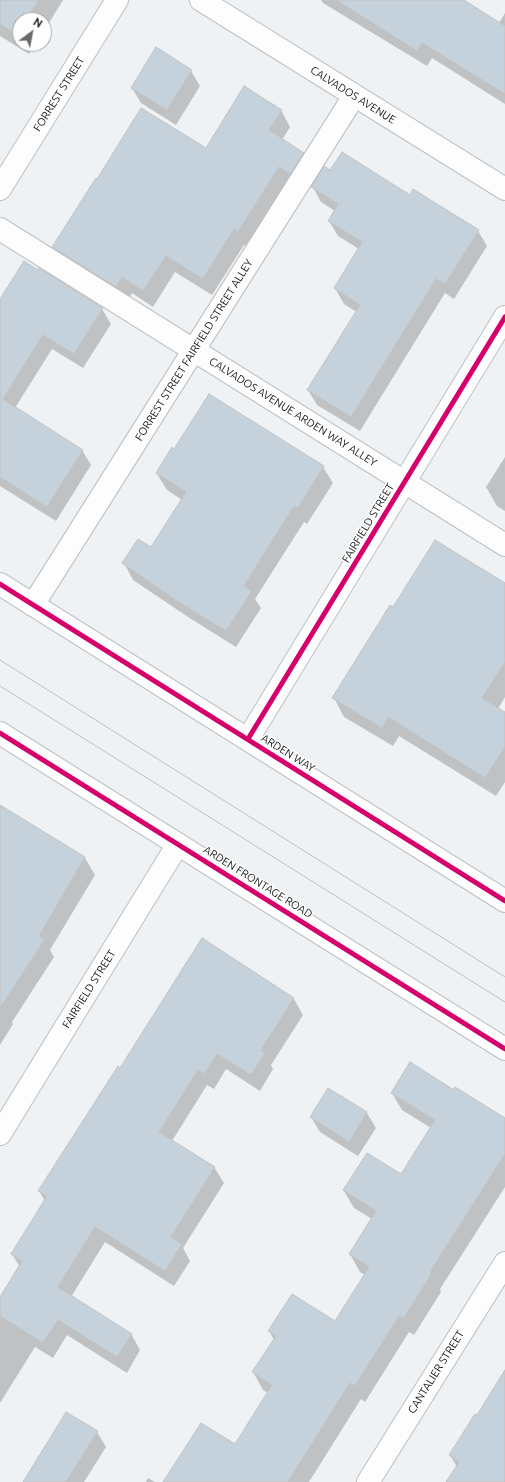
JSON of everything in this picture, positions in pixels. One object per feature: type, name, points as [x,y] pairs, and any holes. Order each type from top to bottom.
[{"type":"street","name":"FORREST STREET","points":[[0,189],[118,0]]},
{"type":"street","name":"CALVADOS AVENUE","points":[[201,0],[505,190]]},
{"type":"street","name":"FORREST STREET FAIRFIELD STREET ALLEY","points":[[33,604],[354,96]]},
{"type":"street","name":"CALVADOS AVENUE ARDEN WAY ALLEY","points":[[0,229],[505,545]]},
{"type":"street","name":"FAIRFIELD STREET","points":[[248,739],[505,317]]},
{"type":"street","name":"ARDEN WAY","points":[[0,584],[505,901]]},
{"type":"street","name":"ARDEN FRONTAGE ROAD","points":[[0,733],[505,1049]]},
{"type":"street","name":"FAIRFIELD STREET","points":[[0,1134],[178,844]]},
{"type":"street","name":"CANTALIER STREET","points":[[368,1482],[505,1263]]},
{"type":"building","points":[[0,0],[39,0],[31,12],[12,12],[12,32],[0,24]]},
{"type":"building","points":[[336,0],[464,0],[505,26],[505,94],[422,43],[417,51]]},
{"type":"building","points":[[156,47],[192,70],[167,110],[131,88]]},
{"type":"building","points":[[244,86],[282,110],[269,130],[304,153],[290,174],[279,167],[238,232],[234,229],[203,279],[166,256],[143,291],[122,277],[116,287],[52,247],[96,178],[97,179],[141,108],[206,148]]},
{"type":"building","points":[[342,152],[410,195],[413,189],[479,230],[445,284],[436,279],[351,417],[307,390],[360,305],[334,288],[362,242],[328,221],[338,204],[311,187],[324,166],[330,170]]},
{"type":"building","points":[[24,261],[38,270],[39,268],[103,308],[74,354],[43,335],[3,399],[83,450],[47,507],[0,477],[0,299]]},
{"type":"building","points":[[209,394],[324,466],[298,508],[294,506],[244,586],[252,591],[226,631],[177,601],[122,563],[138,539],[151,547],[186,492],[156,473],[172,447],[174,449]]},
{"type":"building","points":[[435,540],[505,583],[505,662],[482,698],[505,712],[505,747],[485,778],[388,717],[382,728],[332,698],[390,605],[393,607]]},
{"type":"building","points":[[0,805],[85,857],[39,936],[45,939],[0,1008]]},
{"type":"building","points":[[202,938],[294,998],[261,1050],[265,1053],[251,1075],[217,1054],[204,1074],[198,1070],[159,1132],[215,1167],[171,1237],[182,1244],[165,1271],[95,1227],[58,1287],[132,1334],[117,1357],[58,1320],[43,1343],[0,1316],[0,1297],[22,1261],[11,1254],[47,1196],[38,1191],[118,1066],[120,1068]]},
{"type":"building","points":[[410,1062],[454,1090],[455,1087],[505,1118],[505,1154],[430,1272],[432,1273],[404,1318],[399,1316],[355,1386],[350,1383],[288,1482],[163,1482],[201,1423],[235,1444],[272,1385],[252,1372],[276,1336],[268,1331],[292,1294],[335,1321],[369,1267],[349,1254],[376,1211],[343,1190],[367,1153],[401,1174],[435,1120],[391,1093]]},
{"type":"building","points":[[328,1088],[367,1112],[349,1142],[310,1117]]},
{"type":"building","points":[[505,1370],[505,1482],[446,1482],[459,1462],[449,1455],[475,1414],[477,1415]]},
{"type":"building","points":[[66,1412],[98,1431],[66,1482],[23,1482]]},
{"type":"tram line","points":[[0,660],[505,977]]},
{"type":"tram line","points":[[0,686],[505,1002]]},
{"type":"cycle path","points":[[248,739],[505,317]]},
{"type":"cycle path","points":[[0,584],[505,901]]},
{"type":"cycle path","points":[[0,733],[505,1049]]}]
